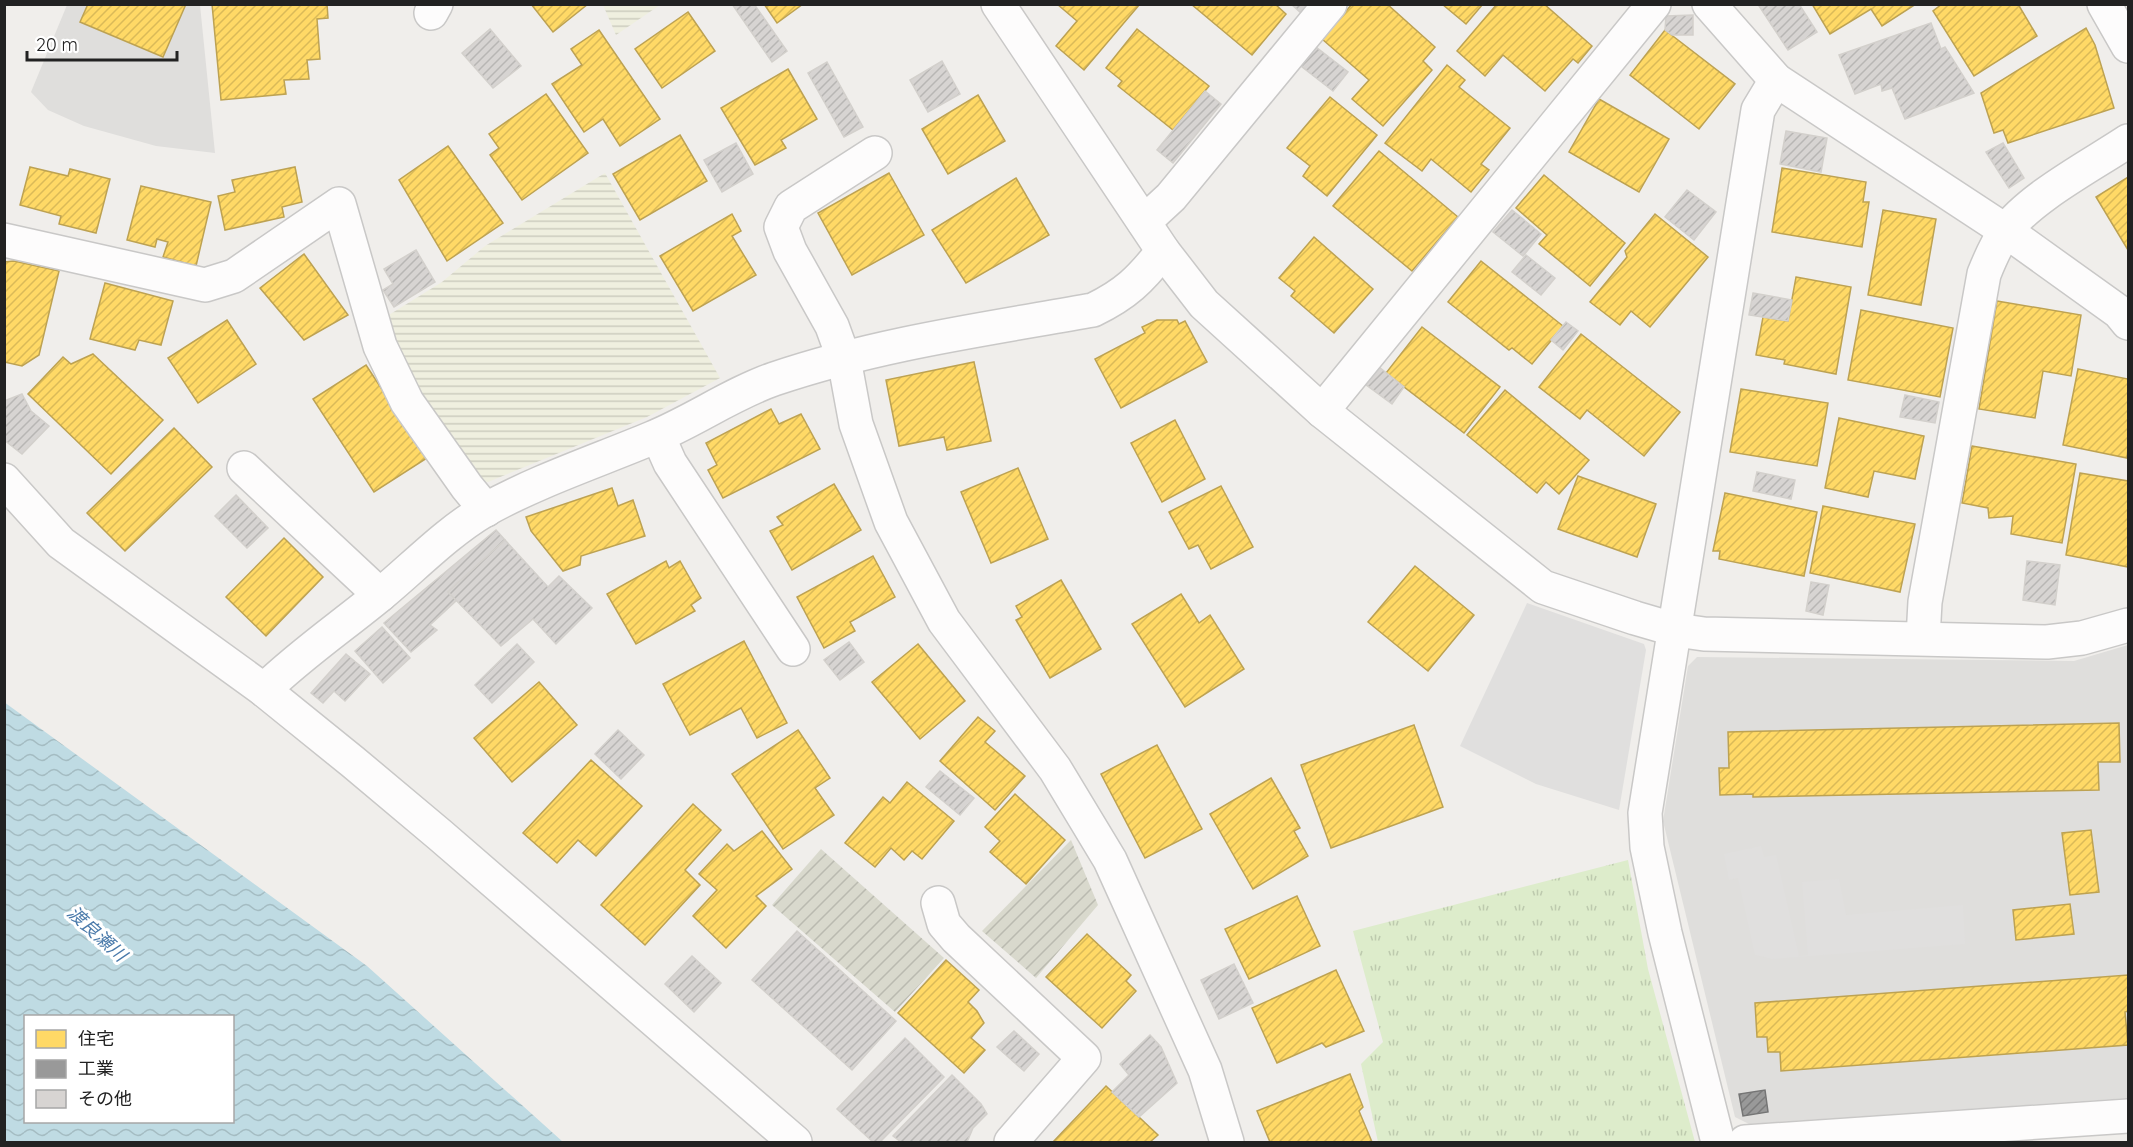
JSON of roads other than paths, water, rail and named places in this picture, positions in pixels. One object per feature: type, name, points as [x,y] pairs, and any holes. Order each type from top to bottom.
[{"type":"street","points":[[998,4],[1163,252],[1204,304],[1322,411],[1543,587],[1676,630],[1704,634],[2047,642],[2082,638],[2128,625]]},
{"type":"street","points":[[1144,222],[1171,197],[1330,4]]},
{"type":"street","points":[[1322,411],[1654,4]]},
{"type":"street","points":[[1709,4],[1776,80],[2006,231],[2119,312],[2128,323]]},
{"type":"street","points":[[2104,4],[2128,46]]},
{"type":"street","points":[[1718,1143],[1665,933],[1647,847],[1645,813],[1758,110],[1776,80]]},
{"type":"street","points":[[1923,638],[1925,602],[1984,274],[1993,252],[2021,213],[2128,141]]},
{"type":"street","points":[[875,153],[791,207],[781,226],[790,251],[832,326],[844,360],[856,424],[891,522],[944,621],[1055,769],[1110,860],[1205,1070],[1227,1143]]},
{"type":"street","points":[[4,240],[205,285],[234,276],[339,204],[380,346],[389,365],[407,402],[486,510]]},
{"type":"street","points":[[264,690],[292,664],[380,595],[461,526],[486,510],[534,487],[658,436],[719,403],[773,380],[901,345],[1093,310],[1116,300],[1141,279],[1163,252]]},
{"type":"street","points":[[658,436],[670,463],[793,649]]},
{"type":"street","points":[[244,468],[380,595]]},
{"type":"street","points":[[4,480],[61,543],[264,690],[440,835],[795,1143]]},
{"type":"street","points":[[938,903],[944,924],[956,938],[1084,1058],[1011,1143]]},
{"type":"street","points":[[1745,1143],[2095,1131],[2128,1116]]},
{"type":"water","name":"渡良瀬川","points":[[4,702],[367,966],[563,1142],[5,1142]]}]
